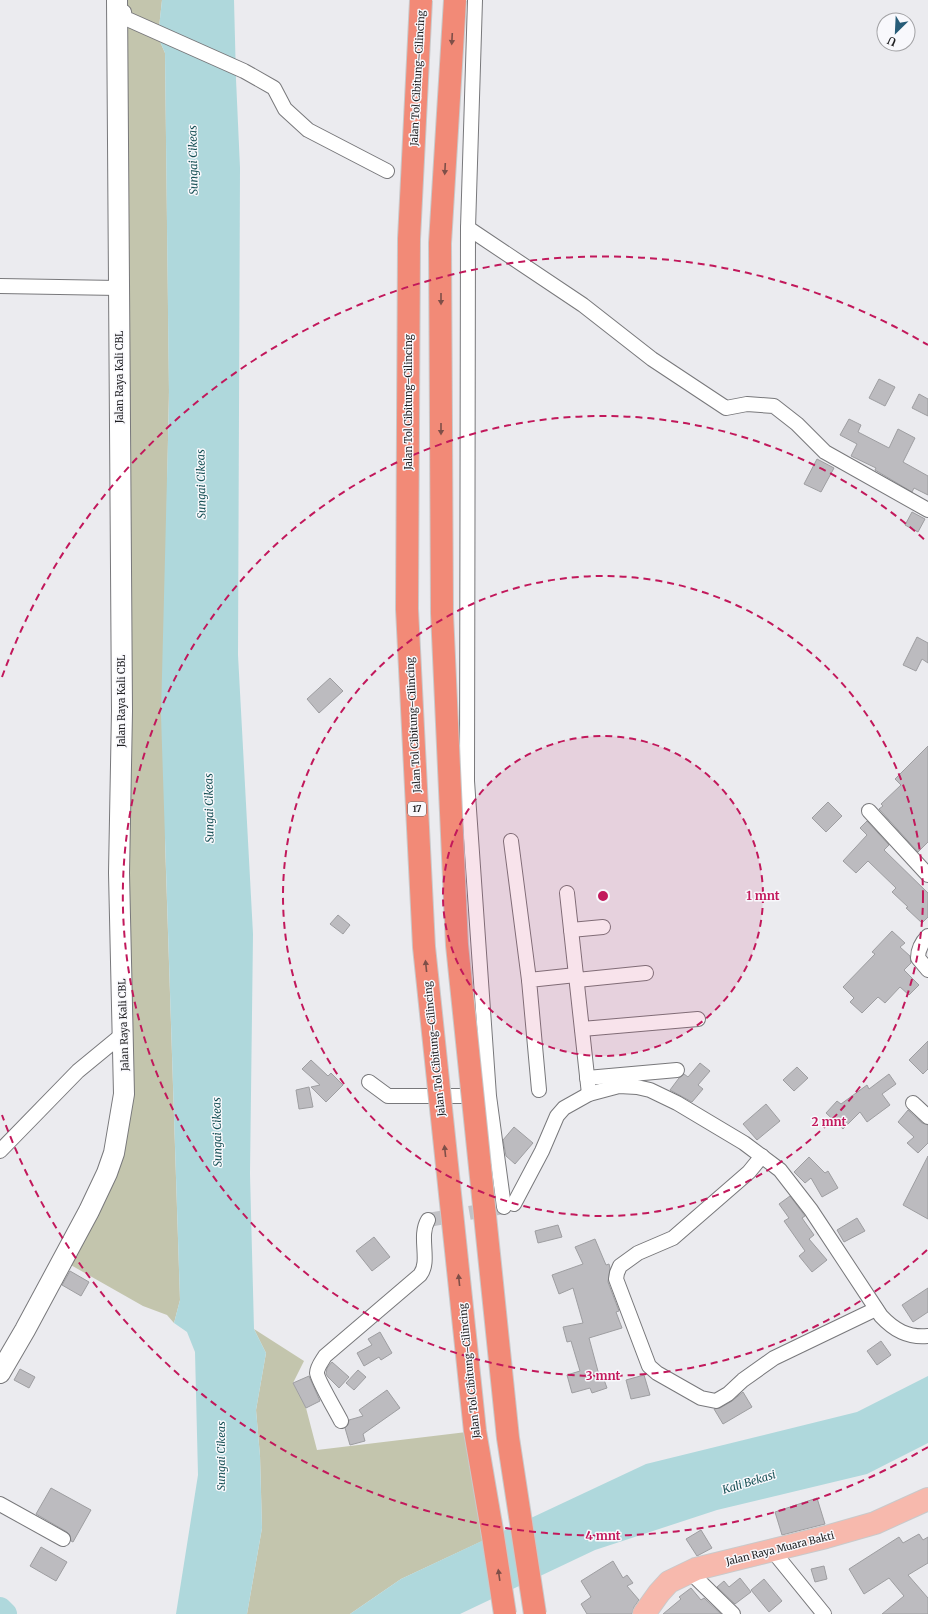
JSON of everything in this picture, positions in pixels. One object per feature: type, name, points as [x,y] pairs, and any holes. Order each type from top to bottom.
[{"type":"highway","name":"Jalan Tol Cibitung–Cilincing","points":[[422,0],[409,239],[408,609],[424,947],[474,1431],[505,1614]]},
{"type":"highway","points":[[455,0],[440,267],[442,613],[456,937],[508,1438],[535,1614]]},
{"type":"main road","name":"Jalan Raya Muara Bakti","points":[[644,1614],[669,1582],[690,1572],[826,1537],[875,1522],[928,1499]]},
{"type":"street","points":[[476,0],[468,228],[467,781],[489,1096],[509,1206],[542,1151],[557,1116],[564,1108],[589,1094],[619,1086],[637,1087],[650,1090],[702,1117],[762,1156],[780,1170],[811,1210],[876,1309],[890,1325],[898,1331],[918,1337],[928,1336]]},
{"type":"street","points":[[122,10],[244,71],[274,88],[284,110],[308,130],[387,171]]},
{"type":"street","name":"Jalan Raya Kali CBL","points":[[0,1373],[25,1330],[89,1211],[111,1164],[124,1094],[119,873],[122,712],[118,288],[122,10]]},
{"type":"street","points":[[468,228],[583,305],[652,359],[726,408],[747,404],[774,406],[797,424],[825,452],[928,510]]},
{"type":"street","points":[[0,286],[118,288]]},
{"type":"street","points":[[869,811],[928,875]]},
{"type":"street","points":[[511,841],[529,980],[539,1090]]},
{"type":"street","points":[[567,893],[589,1094]]},
{"type":"street","points":[[571,930],[603,927]]},
{"type":"street","points":[[928,936],[923,942],[918,953],[918,958],[928,970]]},
{"type":"street","points":[[529,980],[646,973]]},
{"type":"street","points":[[582,1029],[698,1019]]},
{"type":"street","points":[[0,1151],[78,1071],[123,1034]]},
{"type":"street","points":[[587,1078],[677,1070]]},
{"type":"street","points":[[369,1082],[388,1096],[489,1096]]},
{"type":"street","points":[[913,1103],[928,1116]]},
{"type":"street","points":[[762,1156],[749,1172],[673,1238],[638,1253],[620,1266],[616,1279],[649,1366],[658,1374],[701,1398],[716,1401],[728,1394],[742,1380],[774,1358],[876,1309]]},
{"type":"street","points":[[341,1421],[326,1392],[318,1381],[317,1372],[320,1364],[325,1356],[420,1275],[424,1269],[424,1228],[428,1220]]},
{"type":"street","points":[[0,1504],[63,1539]]},
{"type":"street","points":[[772,1550],[824,1614]]},
{"type":"street","points":[[690,1572],[733,1614]]},
{"type":"green space","points":[[124,0],[162,0],[158,37],[165,53],[169,390],[165,841],[180,1300],[174,1323],[167,1315],[143,1306],[62,1260],[89,1211],[124,1094]]},
{"type":"green space","points":[[254,1329],[304,1361],[293,1383],[306,1408],[317,1450],[475,1431],[493,1536],[401,1579],[350,1614],[247,1614],[262,1528],[260,1456],[256,1410],[266,1353]]},
{"type":"water","name":"Sungai Cikeas","points":[[162,0],[234,0],[240,168],[238,655],[253,934],[250,1174],[254,1329],[266,1353],[256,1410],[260,1456],[262,1528],[247,1614],[176,1614],[198,1475],[195,1352],[187,1332],[174,1323],[180,1300],[161,715],[169,400],[165,53],[158,37]]},
{"type":"water","name":"Kali Bekasi","points":[[928,1376],[928,1443],[867,1474],[717,1510],[595,1550],[460,1614],[350,1614],[401,1579],[646,1464],[857,1412]]},
{"type":"building","points":[[879,379],[895,387],[885,406],[869,398]]},
{"type":"building","points":[[919,394],[928,399],[928,416],[912,408]]},
{"type":"building","points":[[849,419],[861,425],[858,432],[889,448],[898,429],[915,438],[903,462],[928,476],[928,495],[914,488],[912,492],[875,470],[876,468],[851,456],[857,444],[840,435]]},
{"type":"building","points":[[817,459],[834,468],[821,492],[804,484]]},
{"type":"building","points":[[912,512],[925,519],[918,532],[905,525]]},
{"type":"building","points":[[917,637],[928,643],[928,663],[922,659],[916,671],[903,665]]},
{"type":"building","points":[[330,678],[343,691],[319,713],[307,699]]},
{"type":"building","points":[[928,746],[928,842],[918,852],[879,809],[883,806],[881,804],[901,785],[895,779]]},
{"type":"building","points":[[828,802],[842,816],[826,832],[812,818]]},
{"type":"building","points":[[867,821],[889,845],[884,850],[928,893],[928,917],[922,923],[892,892],[896,888],[868,861],[856,873],[843,861],[867,835],[860,828]]},
{"type":"building","points":[[338,915],[350,925],[343,934],[330,924]]},
{"type":"building","points":[[892,931],[905,943],[900,947],[910,956],[911,963],[904,970],[919,985],[909,995],[900,987],[885,1003],[878,997],[862,1013],[850,1002],[854,998],[843,987],[875,954],[872,952]]},
{"type":"building","points":[[928,1041],[928,1069],[923,1074],[909,1060]]},
{"type":"building","points":[[311,1060],[328,1076],[331,1073],[343,1085],[326,1102],[311,1087],[320,1085],[302,1069]]},
{"type":"building","points":[[700,1063],[710,1071],[698,1085],[703,1089],[692,1102],[670,1090],[679,1078],[684,1074],[688,1077]]},
{"type":"building","points":[[797,1067],[808,1078],[794,1091],[783,1080]]},
{"type":"building","points":[[889,1074],[896,1084],[882,1094],[890,1105],[867,1122],[860,1112],[843,1129],[826,1113],[837,1101],[841,1104],[867,1085],[869,1089]]},
{"type":"building","points":[[309,1087],[313,1107],[299,1109],[296,1090]]},
{"type":"building","points":[[766,1104],[780,1121],[757,1140],[743,1124]]},
{"type":"building","points":[[908,1110],[922,1123],[928,1125],[928,1143],[918,1153],[907,1143],[914,1137],[898,1122]]},
{"type":"building","points":[[514,1127],[533,1143],[515,1164],[506,1156],[503,1140]]},
{"type":"building","points":[[928,1156],[928,1219],[903,1205]]},
{"type":"building","points":[[809,1157],[825,1173],[828,1171],[838,1188],[822,1197],[811,1178],[805,1183],[794,1172]]},
{"type":"building","points":[[790,1196],[805,1216],[802,1218],[814,1235],[809,1239],[827,1260],[812,1272],[799,1256],[805,1251],[784,1221],[789,1218],[779,1204]]},
{"type":"building","points":[[857,1218],[865,1231],[844,1242],[837,1230]]},
{"type":"building","points":[[558,1225],[562,1237],[538,1243],[535,1231]]},
{"type":"building","points":[[374,1237],[390,1257],[372,1271],[356,1251]]},
{"type":"building","points":[[595,1239],[606,1265],[609,1264],[610,1268],[608,1282],[619,1311],[616,1312],[622,1328],[589,1338],[599,1375],[602,1374],[607,1388],[592,1393],[590,1388],[572,1393],[567,1375],[580,1371],[571,1341],[567,1342],[563,1327],[583,1323],[573,1288],[559,1294],[552,1275],[583,1264],[575,1247]]},
{"type":"building","points":[[70,1271],[89,1282],[81,1296],[62,1285]]},
{"type":"building","points":[[928,1288],[928,1312],[913,1322],[902,1305]]},
{"type":"building","points":[[380,1332],[392,1353],[381,1360],[379,1357],[364,1366],[357,1353],[372,1345],[368,1339]]},
{"type":"building","points":[[881,1341],[891,1355],[877,1365],[867,1351]]},
{"type":"building","points":[[332,1362],[349,1377],[339,1388],[326,1374],[327,1368]]},
{"type":"building","points":[[20,1369],[35,1377],[29,1388],[14,1380]]},
{"type":"building","points":[[358,1370],[366,1377],[354,1390],[346,1383]]},
{"type":"building","points":[[644,1375],[650,1395],[631,1399],[626,1380]]},
{"type":"building","points":[[309,1376],[320,1401],[306,1408],[293,1383]]},
{"type":"building","points":[[387,1390],[400,1408],[363,1434],[365,1441],[350,1445],[345,1428],[348,1425],[349,1420],[363,1416],[359,1410]]},
{"type":"building","points":[[743,1392],[752,1407],[723,1424],[714,1409],[720,1408],[732,1401]]},
{"type":"building","points":[[51,1488],[91,1510],[73,1542],[71,1541],[70,1535],[67,1532],[36,1514]]},
{"type":"building","points":[[817,1498],[825,1524],[782,1535],[775,1512]]},
{"type":"building","points":[[701,1530],[712,1548],[697,1556],[686,1539]]},
{"type":"building","points":[[919,1534],[923,1540],[928,1537],[928,1563],[908,1575],[928,1598],[928,1614],[882,1614],[904,1596],[889,1578],[864,1594],[849,1569],[899,1537],[903,1543]]},
{"type":"building","points":[[41,1547],[67,1562],[56,1581],[30,1566]]},
{"type":"building","points":[[613,1561],[623,1578],[627,1575],[633,1583],[627,1586],[639,1600],[634,1607],[632,1614],[587,1614],[581,1604],[591,1597],[581,1581]]},
{"type":"building","points":[[824,1566],[827,1579],[815,1582],[811,1569]]},
{"type":"building","points":[[740,1578],[751,1592],[735,1604],[717,1587],[724,1581],[729,1587]]},
{"type":"building","points":[[764,1579],[782,1601],[769,1612],[751,1590]]},
{"type":"building","points":[[691,1588],[701,1600],[704,1598],[721,1614],[663,1614],[681,1599],[679,1597]]},
{"type":"waterway","points":[[0,1609],[5,1614]]},
{"type":"tunnel","points":[[428,1220],[514,1204]]}]
